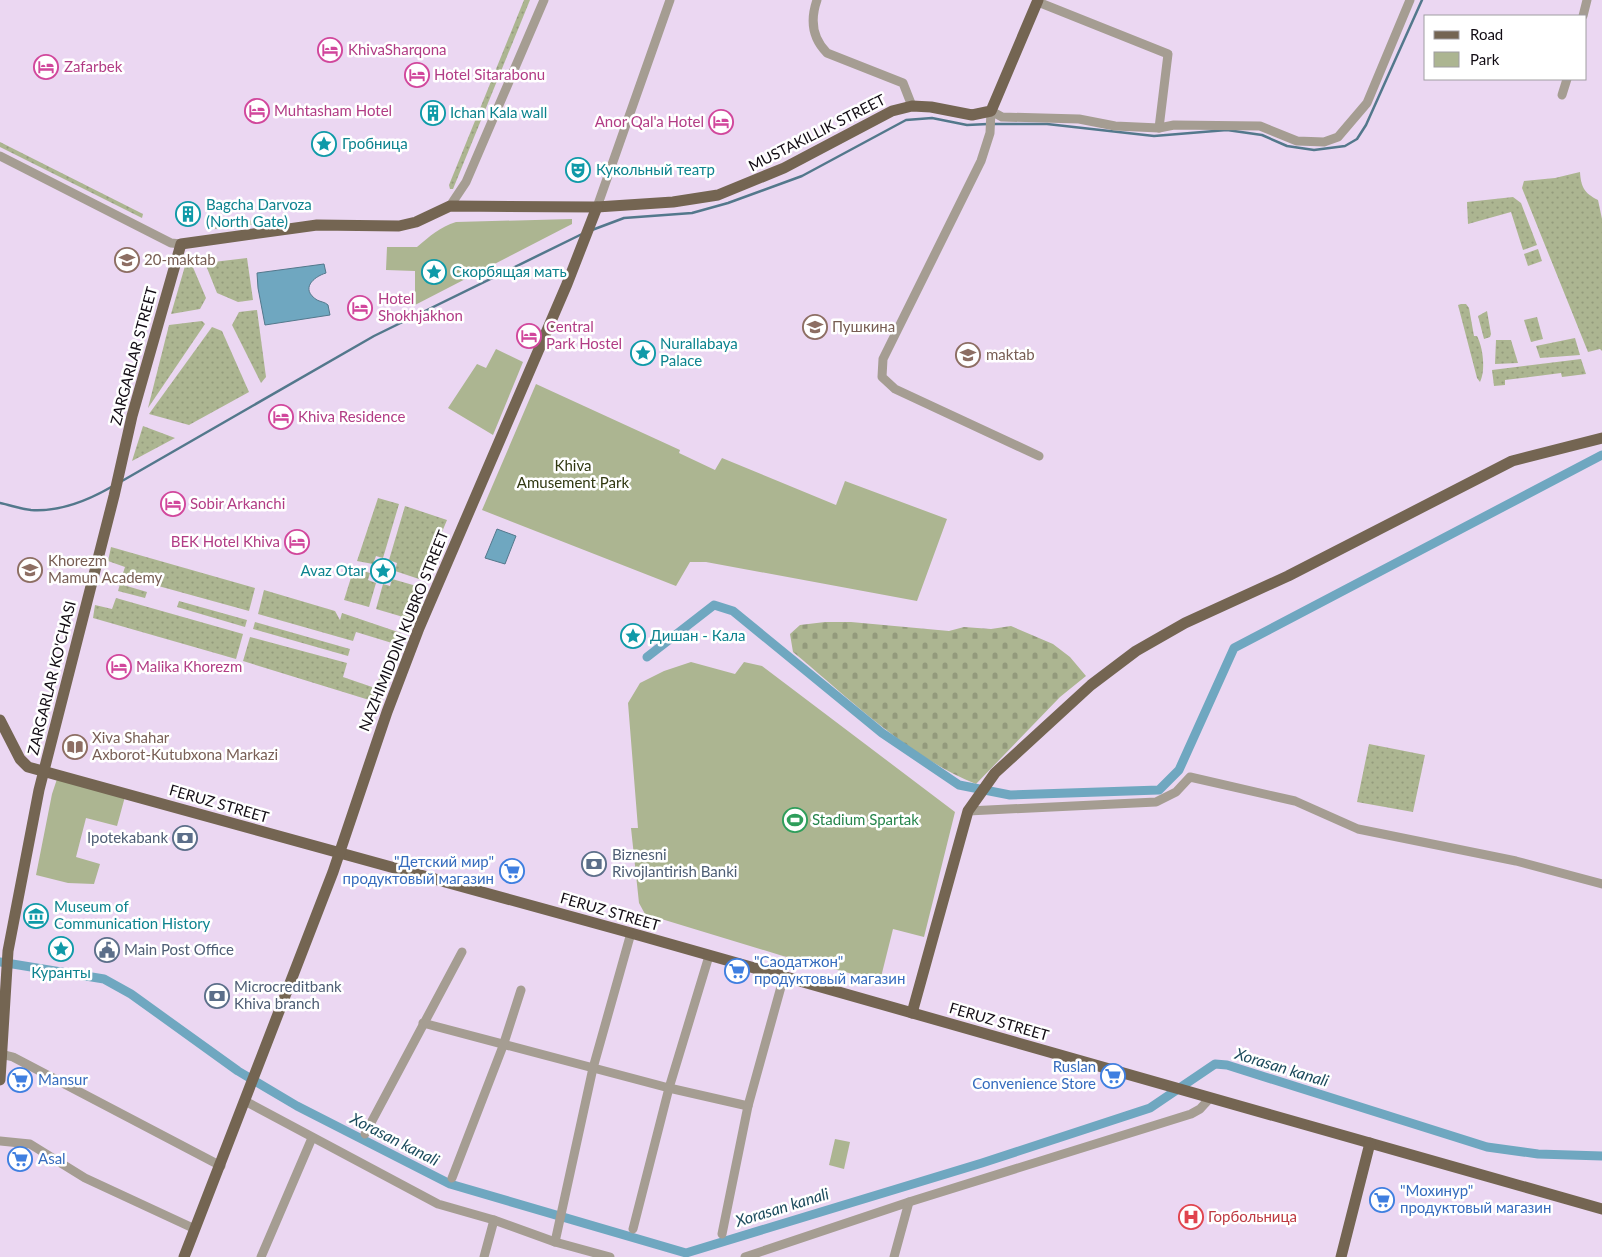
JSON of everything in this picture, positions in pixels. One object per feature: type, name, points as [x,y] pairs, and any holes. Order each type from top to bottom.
[{"type":"main road","points":[[991,115],[1038,1]]},
{"type":"main road","name":"MUSTAKILLIK STREET","points":[[181,244],[209,238],[317,225],[399,226],[416,222],[450,206],[597,207],[673,202],[718,194],[784,168],[892,111],[912,106],[931,107],[972,115],[991,115]]},
{"type":"main road","name":"NAZHIMIDDIN KUBRO STREET","points":[[244,1102],[339,852],[387,712],[419,628],[586,238],[597,207]]},
{"type":"main road","name":"ZARGARLAR STREET","points":[[119,476],[132,416],[181,244]]},
{"type":"main road","points":[[912,1013],[968,811],[975,798],[994,775],[1091,685],[1136,651],[1168,632],[1288,576],[1512,461],[1602,438]]},
{"type":"main road","name":"ZARGARLAR KO'CHASI","points":[[0,1080],[3,974],[44,771],[119,476]]},
{"type":"main road","name":"FERUZ STREET","points":[[0,720],[20,759],[28,767],[631,933],[1602,1209]]},
{"type":"main road","points":[[184,1257],[221,1166],[244,1102]]},
{"type":"main road","points":[[1341,1257],[1370,1143]]},
{"type":"street","points":[[450,206],[466,182],[544,0]]},
{"type":"street","points":[[597,207],[670,0]]},
{"type":"street","points":[[817,0],[812,28],[819,45],[827,53],[903,83],[912,106]]},
{"type":"street","points":[[1039,456],[895,389],[882,377],[883,359],[981,160],[990,131],[991,115],[1079,119],[1115,126],[1159,128],[1174,125],[1260,126],[1297,141],[1324,142],[1338,137],[1367,103],[1410,0]]},
{"type":"street","points":[[1583,15],[1587,0]]},
{"type":"street","points":[[1038,1],[1168,54],[1159,128]]},
{"type":"street","points":[[1562,95],[1567,80]]},
{"type":"street","points":[[0,156],[171,243],[181,244]]},
{"type":"street","points":[[968,811],[1156,802],[1176,792],[1190,777],[1295,801],[1358,829],[1516,861],[1602,884]]},
{"type":"street","points":[[555,1242],[593,1068],[631,933]]},
{"type":"street","points":[[365,1134],[462,952]]},
{"type":"street","points":[[633,1230],[669,1088],[709,956]]},
{"type":"street","points":[[722,1234],[748,1106],[784,976]]},
{"type":"street","points":[[452,1178],[503,1046],[521,990]]},
{"type":"street","points":[[423,1023],[503,1046],[748,1106]]},
{"type":"street","points":[[1,1054],[13,1057],[221,1166]]},
{"type":"street","points":[[745,1257],[909,1202],[1191,1114],[1210,1098]]},
{"type":"street","points":[[244,1102],[438,1204],[494,1220],[555,1242],[610,1257]]},
{"type":"street","points":[[261,1257],[312,1138]]},
{"type":"street","points":[[0,1141],[30,1144],[85,1178],[195,1229]]},
{"type":"street","points":[[894,1257],[909,1202]]},
{"type":"street","points":[[484,1257],[494,1220]]},
{"type":"green space","points":[[524,0],[530,0],[453,189],[450,189],[449,185]]},
{"type":"green space","points":[[0,142],[143,214],[142,218],[0,147]]},
{"type":"green space","points":[[1580,172],[1584,189],[1589,195],[1598,200],[1602,219],[1602,351],[1600,349],[1588,352],[1522,188],[1524,181],[1555,178]]},
{"type":"green space","points":[[1513,197],[1521,203],[1537,245],[1523,250],[1511,212],[1468,224],[1467,202]]},
{"type":"green space","points":[[264,219],[280,222],[214,229],[219,224]]},
{"type":"green space","points":[[572,219],[572,224],[415,305],[415,271],[386,270],[387,247],[417,247],[440,229],[456,222]]},
{"type":"green space","points":[[1538,249],[1542,261],[1528,266],[1524,254]]},
{"type":"green space","points":[[247,258],[253,300],[238,302],[217,293],[205,263]]},
{"type":"green space","points":[[192,265],[206,298],[200,309],[171,314],[185,266]]},
{"type":"green space","points":[[1466,304],[1469,308],[1474,336],[1477,336],[1481,346],[1483,372],[1480,382],[1477,378],[1458,305]]},
{"type":"green space","points":[[257,310],[266,377],[261,383],[232,325],[239,312]]},
{"type":"green space","points":[[1487,311],[1491,334],[1490,337],[1484,339],[1478,316]]},
{"type":"green space","points":[[1537,317],[1543,339],[1531,342],[1524,320]]},
{"type":"green space","points":[[202,321],[205,324],[148,408],[169,325]]},
{"type":"green space","points":[[212,327],[222,331],[249,392],[189,425],[149,414]]},
{"type":"green space","points":[[1575,338],[1580,355],[1540,358],[1536,346]]},
{"type":"green space","points":[[1496,340],[1511,340],[1518,363],[1495,364]]},
{"type":"green space","points":[[496,349],[523,362],[493,435],[448,408],[477,364],[486,368]]},
{"type":"green space","points":[[1581,359],[1586,374],[1562,377],[1561,373],[1505,380],[1505,385],[1494,386],[1492,370]]},
{"type":"green space","name":"Khiva Amusement Park","points":[[536,384],[680,450],[679,453],[715,470],[722,458],[836,505],[845,481],[947,519],[917,601],[706,562],[690,562],[676,586],[482,510]]},
{"type":"green space","points":[[143,426],[175,438],[132,461]]},
{"type":"green space","points":[[378,498],[399,504],[383,558],[376,556],[373,564],[357,561]]},
{"type":"green space","points":[[405,506],[447,520],[422,580],[395,571],[397,563],[389,560]]},
{"type":"green space","points":[[111,547],[255,588],[249,611],[122,576],[125,567],[108,561]]},
{"type":"green space","points":[[354,568],[370,573],[368,580],[376,583],[369,607],[344,600]]},
{"type":"green space","points":[[392,579],[420,587],[410,619],[376,609],[383,584],[390,586]]},
{"type":"green space","points":[[120,584],[147,592],[145,598],[118,591]]},
{"type":"green space","points":[[264,590],[335,611],[340,620],[342,613],[401,633],[396,652],[391,650],[392,643],[356,632],[353,641],[258,614]]},
{"type":"green space","points":[[116,598],[243,634],[236,659],[93,618],[95,605],[112,609]]},
{"type":"green space","points":[[179,601],[247,620],[245,627],[177,607]]},
{"type":"green space","points":[[255,622],[350,649],[348,656],[253,629]]},
{"type":"green space","points":[[825,622],[851,622],[949,631],[964,627],[991,629],[1011,626],[1053,644],[1070,657],[1086,676],[1060,697],[976,784],[926,758],[903,742],[793,652],[790,634],[800,625]]},
{"type":"green space","points":[[250,637],[347,663],[343,677],[375,688],[381,674],[389,677],[379,703],[243,661]]},
{"type":"green space","name":"Stadium Spartak","points":[[691,662],[735,674],[744,662],[762,666],[955,812],[924,937],[893,929],[880,981],[783,956],[645,914],[639,903],[631,828],[638,828],[628,703],[640,683],[664,671]]},
{"type":"green space","points":[[1369,744],[1425,755],[1413,812],[1357,802]]},
{"type":"green space","points":[[58,776],[126,793],[117,826],[86,818],[76,857],[100,864],[94,884],[68,883],[36,875],[52,794]]},
{"type":"green space","points":[[835,1139],[850,1142],[844,1169],[829,1165]]},
{"type":"water","points":[[324,264],[326,273],[313,280],[310,284],[309,292],[317,300],[328,305],[330,315],[265,325],[257,273]]},
{"type":"water","points":[[497,529],[516,536],[505,564],[485,558]]},
{"type":"waterway","points":[[993,124],[1047,124],[1154,136],[1227,130],[1262,135],[1287,146],[1314,150],[1345,146],[1357,139],[1366,125],[1422,0]]},
{"type":"waterway","points":[[592,230],[624,218],[692,213],[728,203],[802,176],[906,120],[932,118],[967,125],[988,124]]},
{"type":"waterway","points":[[122,481],[374,336],[582,234]]},
{"type":"waterway","points":[[647,657],[714,605],[733,611],[882,733],[959,785],[1010,795],[1159,790],[1179,770],[1234,648],[1602,455]]},
{"type":"waterway","points":[[0,503],[31,510],[52,509],[74,504],[113,486]]},
{"type":"waterway","name":"Xorasan kanali","points":[[0,962],[104,979],[131,994],[238,1071],[297,1106],[450,1184],[686,1253],[982,1163],[1150,1108],[1215,1064],[1227,1065],[1487,1147],[1538,1154],[1602,1156]]},
{"type":"place","name":"KhivaSharqona","points":[[330,50]]},
{"type":"place","name":"Zafarbek","points":[[46,67]]},
{"type":"place","name":"Hotel Sitarabonu","points":[[417,75]]},
{"type":"place","name":"Muhtasham Hotel","points":[[257,111]]},
{"type":"place","name":"Ichan Kala wall","points":[[433,113]]},
{"type":"place","name":"Anor Qal'a Hotel","points":[[721,122]]},
{"type":"place","name":"Гробница","points":[[324,144]]},
{"type":"place","name":"Кукольный театр","points":[[578,170]]},
{"type":"place","name":"Bagcha Darvoza (North Gate)","points":[[188,214]]},
{"type":"place","name":"20-maktab","points":[[127,260]]},
{"type":"place","name":"Скорбящая мать","points":[[434,272]]},
{"type":"place","name":"Hotel Shokhjakhon","points":[[360,308]]},
{"type":"place","name":"Пушкина","points":[[815,327]]},
{"type":"place","name":"Central Park Hostel","points":[[529,336]]},
{"type":"place","name":"Nurallabaya Palace","points":[[643,353]]},
{"type":"place","name":"maktab","points":[[968,355]]},
{"type":"place","name":"Khiva Residence","points":[[281,417]]},
{"type":"place","name":"Sobir Arkanchi","points":[[173,504]]},
{"type":"place","name":"BEK Hotel Khiva","points":[[297,542]]},
{"type":"place","name":"Khorezm Mamun Academy","points":[[30,570]]},
{"type":"place","name":"Avaz Otar","points":[[383,571]]},
{"type":"place","name":"Дишан - Кала","points":[[633,636]]},
{"type":"place","name":"Malika Khorezm","points":[[119,667]]},
{"type":"place","name":"Xiva Shahar Axborot-Kutubxona Markazi","points":[[75,747]]},
{"type":"place","name":"Stadium Spartak","points":[[795,820]]},
{"type":"place","name":"Ipotekabank","points":[[185,838]]},
{"type":"place","name":"Biznesni Rivojlantirish Banki","points":[[594,864]]},
{"type":"place","name":"\"Детский мир\" продуктовый магазин","points":[[512,871]]},
{"type":"place","name":"Museum of Communication History","points":[[36,916]]},
{"type":"place","name":"Куранты","points":[[61,949]]},
{"type":"place","name":"Main Post Office","points":[[107,950]]},
{"type":"place","name":"\"Саодатжон\" продуктовый магазин","points":[[737,971]]},
{"type":"place","name":"Microcreditbank Khiva branch","points":[[217,996]]},
{"type":"place","name":"Ruslan Convenience Store","points":[[1113,1076]]},
{"type":"place","name":"Mansur","points":[[20,1080]]},
{"type":"place","name":"Asal","points":[[20,1159]]},
{"type":"place","name":"\"Мохинур\" продуктовый магазин","points":[[1382,1200]]},
{"type":"place","name":"Горбольница","points":[[1191,1217]]}]
